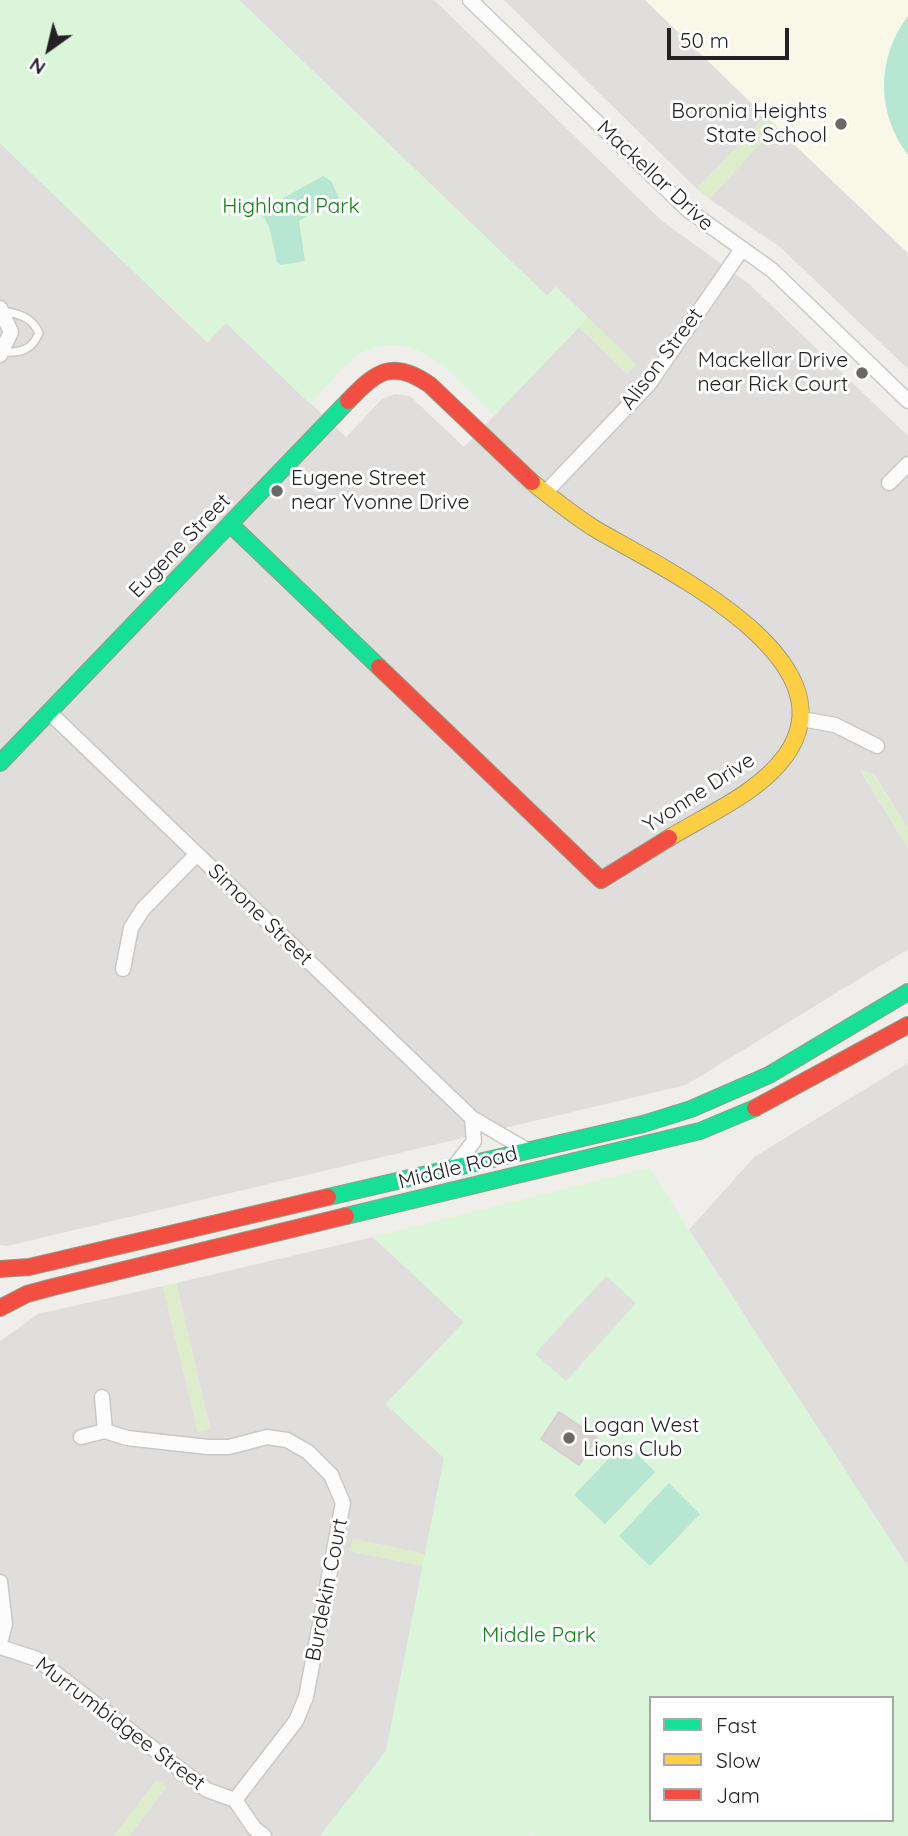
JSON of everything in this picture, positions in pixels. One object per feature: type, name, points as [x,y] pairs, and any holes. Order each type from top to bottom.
[{"type":"main road","name":"Eugene Street","points":[[0,763],[374,374],[396,368],[413,372],[545,493]]},
{"type":"main road","points":[[545,493],[594,528],[705,592],[750,626],[786,663],[799,694],[802,719]]},
{"type":"main road","name":"Yvonne Drive","points":[[230,524],[601,880],[768,776],[790,750],[802,719]]},
{"type":"main road","name":"Middle Road","points":[[0,1269],[29,1267],[643,1124],[703,1104],[769,1075],[908,992]]},
{"type":"main road","name":"Middle Road","points":[[0,1308],[27,1294],[53,1287],[701,1131],[755,1111],[809,1084],[908,1025]]},
{"type":"street","name":"Mackellar Drive","points":[[470,0],[688,210],[772,270],[908,401]]},
{"type":"street","name":"Alison Street","points":[[545,493],[649,384],[741,249]]},
{"type":"street","points":[[1,309],[11,332],[2,354]]},
{"type":"street","points":[[890,483],[908,464]]},
{"type":"street","name":"Simone Street","points":[[49,712],[472,1118],[527,1150]]},
{"type":"street","points":[[802,719],[835,725],[877,746]]},
{"type":"street","points":[[123,969],[131,928],[143,909],[197,854]]},
{"type":"street","points":[[455,1166],[474,1141],[472,1118]]},
{"type":"street","points":[[81,1437],[105,1430],[102,1397]]},
{"type":"street","name":"Burdekin Court","points":[[105,1430],[127,1438],[208,1447],[229,1447],[267,1437],[287,1440],[309,1452],[331,1475],[343,1503],[306,1697],[296,1721],[235,1800]]},
{"type":"street","points":[[0,1582],[5,1624],[0,1645]]},
{"type":"street","name":"Murrumbidgee Street","points":[[0,1645],[37,1659],[206,1790],[235,1800]]},
{"type":"street","points":[[235,1800],[254,1828],[264,1836]]},
{"type":"lane","points":[[1,309],[22,315],[34,323],[39,333],[35,343],[26,350],[2,354]]},
{"type":"shaded area","points":[[239,0],[434,0],[662,221],[749,284],[908,436],[908,829],[874,774],[860,770],[908,848],[908,949],[686,1085],[7,1246],[0,1245],[0,143],[207,342],[226,323],[346,437],[382,399],[395,394],[410,396],[464,447],[579,327],[627,373],[636,365],[556,287],[547,296]]},
{"type":"shaded area","points":[[504,0],[645,0],[766,116],[697,189]]},
{"type":"shaded area","name":"Boronia Heights State School","points":[[645,0],[908,0],[908,253],[776,127]]},
{"type":"shaded area","points":[[776,127],[908,253],[908,369],[780,247],[709,199]]},
{"type":"shaded area","points":[[908,1063],[908,1567],[689,1230],[754,1157]]},
{"type":"shaded area","points":[[373,1237],[464,1322],[386,1404],[444,1458],[425,1554],[353,1539],[350,1551],[423,1566],[386,1752],[320,1836],[129,1836],[166,1787],[157,1780],[114,1836],[0,1836],[0,1341],[38,1314],[163,1286],[198,1432],[210,1428],[176,1283]]},
{"type":"shaded area","points":[[606,1276],[636,1303],[566,1381],[535,1354]]},
{"type":"green space","name":"Highland Park","points":[[0,0],[239,0],[547,296],[556,287],[588,317],[494,416],[450,372],[434,360],[417,350],[399,345],[380,346],[360,354],[340,370],[310,404],[226,323],[208,342],[0,143]]},
{"type":"green space","points":[[908,16],[908,155],[890,121],[884,86],[890,50]]},
{"type":"green space","points":[[766,116],[777,126],[709,199],[697,189]]},
{"type":"green space","points":[[323,176],[331,181],[339,198],[299,221],[305,261],[281,265],[277,262],[269,226],[260,211]]},
{"type":"green space","points":[[588,317],[636,364],[627,373],[579,327]]},
{"type":"green space","points":[[860,769],[873,774],[908,829],[908,848]]},
{"type":"green space","name":"Middle Park","points":[[649,1168],[908,1567],[908,1836],[536,1836],[533,1832],[528,1836],[320,1836],[386,1751],[444,1458],[386,1404],[464,1322],[373,1237]],"holes":[[[559,1412],[597,1438],[579,1465],[541,1439]]]},
{"type":"green space","points":[[176,1283],[210,1429],[198,1432],[163,1286]]},
{"type":"green space","points":[[625,1442],[655,1472],[605,1524],[574,1495]]},
{"type":"green space","points":[[669,1483],[700,1514],[650,1566],[619,1536]]},
{"type":"green space","points":[[353,1539],[425,1554],[423,1566],[350,1551]]},
{"type":"green space","points":[[157,1780],[166,1787],[129,1836],[114,1836]]},
{"type":"building","name":"Logan West Lions Club","points":[[559,1412],[597,1438],[579,1465],[541,1439]]},
{"type":"traffic: fast","points":[[0,763],[348,401]]},
{"type":"traffic: fast","points":[[230,524],[379,667]]},
{"type":"traffic: fast","points":[[328,1197],[643,1124],[691,1109],[769,1075],[908,992]]},
{"type":"traffic: fast","points":[[346,1216],[700,1131],[755,1108]]},
{"type":"traffic: slow","points":[[532,482],[588,525],[663,567],[741,620],[773,651],[794,684],[800,719],[786,755],[762,781],[747,792],[669,838]]},
{"type":"traffic: jam","points":[[348,401],[367,382],[385,372],[405,372],[417,377],[430,385],[532,482]]},
{"type":"traffic: jam","points":[[379,667],[601,880],[669,838]]},
{"type":"traffic: jam","points":[[755,1108],[908,1025]]},
{"type":"traffic: jam","points":[[0,1269],[29,1267],[328,1197]]},
{"type":"traffic: jam","points":[[0,1308],[27,1294],[53,1287],[346,1216]]},
{"type":"place","name":"Boronia Heights State School","points":[[841,124]]},
{"type":"place","name":"Mackellar Drive near Rick Court","points":[[862,373]]},
{"type":"place","name":"Eugene Street near Yvonne Drive","points":[[277,491]]},
{"type":"place","name":"Logan West Lions Club","points":[[569,1438]]}]
